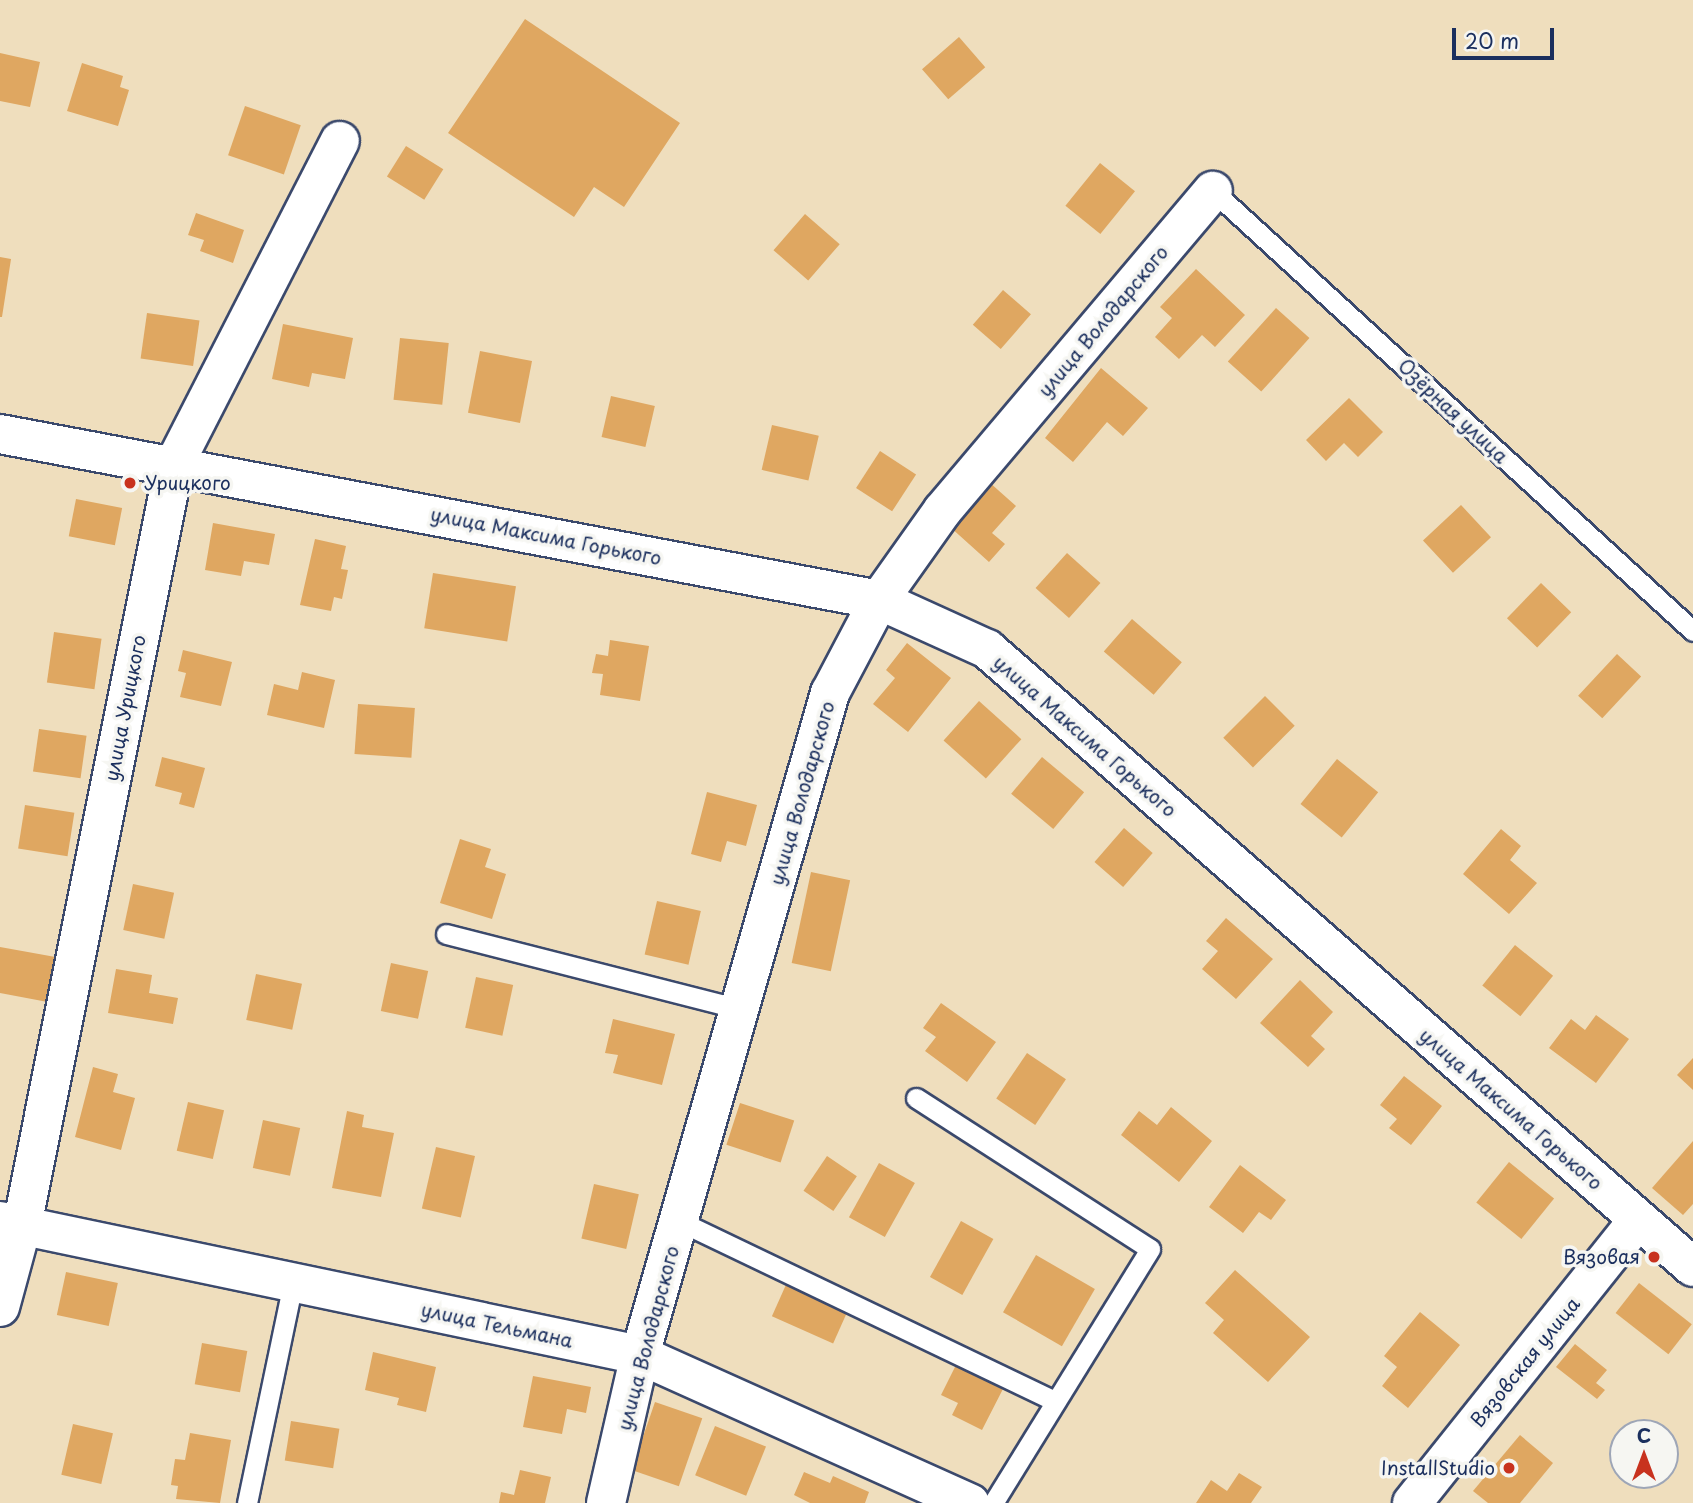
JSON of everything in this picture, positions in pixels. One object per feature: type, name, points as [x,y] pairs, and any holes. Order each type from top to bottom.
[{"type":"street","name":"улица Урицкого","points":[[0,1307],[11,1223],[174,465],[340,141]]},
{"type":"street","name":"улица Володарского","points":[[606,1503],[640,1355],[830,693],[880,600],[943,510],[1213,191]]},
{"type":"street","name":"улица Максима Горького","points":[[0,434],[880,600],[986,649],[1693,1267]]},
{"type":"street","name":"Вязовская улица","points":[[1412,1503],[1638,1220]]},
{"type":"street","name":"улица Тельмана","points":[[11,1223],[640,1355],[970,1503]]},
{"type":"lane","name":"Озёрная улица","points":[[1213,191],[1693,631]]},
{"type":"lane","points":[[446,934],[740,1009]]},
{"type":"lane","points":[[916,1098],[1150,1248],[993,1503]]},
{"type":"lane","points":[[679,1221],[1055,1401]]},
{"type":"lane","points":[[247,1503],[293,1282]]},
{"type":"building","points":[[525,19],[680,123],[624,207],[594,187],[574,217],[448,133]]},
{"type":"building","points":[[959,37],[985,67],[948,99],[922,69]]},
{"type":"building","points":[[0,53],[40,62],[30,107],[0,101]]},
{"type":"building","points":[[82,63],[123,76],[120,87],[129,90],[118,126],[67,111]]},
{"type":"building","points":[[245,106],[301,125],[284,174],[228,155]]},
{"type":"building","points":[[406,146],[443,169],[424,200],[387,177]]},
{"type":"building","points":[[1100,163],[1135,191],[1100,234],[1065,206]]},
{"type":"building","points":[[196,213],[244,230],[233,263],[200,251],[204,240],[188,235]]},
{"type":"building","points":[[805,214],[840,244],[808,280],[774,250]]},
{"type":"building","points":[[0,257],[11,259],[2,317],[0,317]]},
{"type":"building","points":[[1196,269],[1245,315],[1215,347],[1202,335],[1179,359],[1155,337],[1172,318],[1160,307]]},
{"type":"building","points":[[1003,290],[1031,314],[1001,349],[973,325]]},
{"type":"building","points":[[1276,308],[1309,338],[1261,392],[1228,362]]},
{"type":"building","points":[[147,313],[199,320],[193,366],[141,359]]},
{"type":"building","points":[[283,324],[353,338],[345,379],[312,373],[309,387],[272,379]]},
{"type":"building","points":[[400,338],[449,343],[442,405],[394,400]]},
{"type":"building","points":[[480,351],[532,361],[520,423],[468,413]]},
{"type":"building","points":[[1101,368],[1148,408],[1123,436],[1107,422],[1073,462],[1045,438]]},
{"type":"building","points":[[611,396],[655,406],[645,447],[602,437]]},
{"type":"building","points":[[1349,398],[1383,432],[1358,457],[1344,443],[1326,461],[1306,440]]},
{"type":"building","points":[[772,425],[819,436],[808,481],[762,470]]},
{"type":"building","points":[[880,451],[916,474],[892,511],[856,488]]},
{"type":"building","points":[[989,482],[1016,506],[992,533],[1005,544],[989,562],[949,526]]},
{"type":"building","points":[[76,499],[122,508],[115,545],[69,536]]},
{"type":"building","points":[[1461,505],[1491,537],[1453,573],[1423,540]]},
{"type":"building","points":[[213,523],[275,534],[269,565],[244,561],[241,576],[205,570]]},
{"type":"building","points":[[315,539],[346,546],[341,569],[348,570],[342,599],[334,597],[331,611],[300,605]]},
{"type":"building","points":[[1067,553],[1100,583],[1069,618],[1036,588]]},
{"type":"building","points":[[433,573],[516,586],[507,641],[424,628]]},
{"type":"building","points":[[1541,583],[1571,612],[1537,647],[1507,618]]},
{"type":"building","points":[[1132,619],[1182,662],[1154,695],[1104,651]]},
{"type":"building","points":[[54,632],[102,639],[94,689],[47,683]]},
{"type":"building","points":[[610,640],[649,646],[640,701],[600,695],[603,674],[592,673],[596,654],[608,656]]},
{"type":"building","points":[[907,643],[951,678],[908,732],[873,704],[895,678],[886,670]]},
{"type":"building","points":[[183,650],[232,662],[221,706],[180,697],[186,673],[178,671]]},
{"type":"building","points":[[1617,654],[1641,677],[1602,718],[1578,696]]},
{"type":"building","points":[[302,672],[335,680],[324,728],[267,715],[274,684],[298,690]]},
{"type":"building","points":[[1265,696],[1295,726],[1253,767],[1223,738]]},
{"type":"building","points":[[979,701],[1021,739],[986,779],[944,740]]},
{"type":"building","points":[[358,704],[415,708],[411,758],[355,754]]},
{"type":"building","points":[[39,729],[87,736],[81,778],[33,772]]},
{"type":"building","points":[[162,757],[205,768],[194,808],[179,804],[182,793],[155,786]]},
{"type":"building","points":[[1042,757],[1084,792],[1053,829],[1011,794]]},
{"type":"building","points":[[1337,759],[1378,792],[1342,837],[1300,804]]},
{"type":"building","points":[[707,792],[757,805],[746,846],[727,841],[721,862],[691,854]]},
{"type":"building","points":[[25,805],[74,813],[68,856],[18,848]]},
{"type":"building","points":[[1124,828],[1153,853],[1123,887],[1094,862]]},
{"type":"building","points":[[1501,829],[1521,846],[1510,860],[1537,883],[1509,914],[1463,874]]},
{"type":"building","points":[[460,839],[491,849],[485,867],[506,874],[492,919],[440,903]]},
{"type":"building","points":[[811,872],[850,880],[831,971],[792,963]]},
{"type":"building","points":[[133,884],[174,893],[164,939],[123,930]]},
{"type":"building","points":[[657,901],[701,911],[688,965],[645,955]]},
{"type":"building","points":[[1226,918],[1273,959],[1236,999],[1202,969],[1218,951],[1206,941]]},
{"type":"building","points":[[1515,945],[1553,976],[1520,1016],[1482,985]]},
{"type":"building","points":[[0,947],[61,958],[53,1003],[0,993]]},
{"type":"building","points":[[391,963],[428,971],[418,1019],[381,1011]]},
{"type":"building","points":[[116,969],[152,975],[149,993],[178,998],[173,1024],[108,1013]]},
{"type":"building","points":[[256,974],[302,984],[292,1030],[246,1020]]},
{"type":"building","points":[[476,977],[513,985],[502,1036],[465,1028]]},
{"type":"building","points":[[1300,980],[1333,1012],[1311,1036],[1325,1049],[1308,1067],[1260,1023]]},
{"type":"building","points":[[941,1003],[996,1042],[967,1082],[925,1051],[936,1037],[923,1028]]},
{"type":"building","points":[[1596,1015],[1629,1039],[1596,1083],[1549,1048],[1571,1019],[1585,1030]]},
{"type":"building","points":[[613,1019],[675,1034],[662,1085],[613,1073],[618,1055],[605,1053]]},
{"type":"building","points":[[1027,1053],[1066,1079],[1035,1125],[996,1099]]},
{"type":"building","points":[[1693,1058],[1693,1090],[1677,1075]]},
{"type":"building","points":[[93,1067],[118,1074],[113,1092],[135,1098],[121,1150],[75,1137]]},
{"type":"building","points":[[1404,1076],[1442,1106],[1411,1145],[1389,1128],[1397,1119],[1380,1105]]},
{"type":"building","points":[[188,1102],[224,1110],[213,1159],[177,1151]]},
{"type":"building","points":[[740,1103],[794,1121],[781,1162],[726,1145]]},
{"type":"building","points":[[1171,1107],[1212,1141],[1179,1182],[1121,1135],[1139,1111],[1157,1125]]},
{"type":"building","points":[[347,1111],[364,1115],[362,1127],[394,1133],[381,1197],[332,1188]]},
{"type":"building","points":[[263,1120],[300,1128],[290,1176],[253,1168]]},
{"type":"building","points":[[1693,1141],[1693,1204],[1683,1215],[1652,1188]]},
{"type":"building","points":[[436,1147],[475,1156],[461,1217],[422,1208]]},
{"type":"building","points":[[827,1156],[857,1176],[833,1211],[804,1191]]},
{"type":"building","points":[[1509,1162],[1554,1199],[1521,1239],[1476,1202]]},
{"type":"building","points":[[879,1163],[915,1183],[885,1237],[849,1217]]},
{"type":"building","points":[[1240,1165],[1286,1200],[1271,1220],[1259,1212],[1243,1233],[1209,1207]]},
{"type":"building","points":[[594,1184],[639,1194],[626,1249],[581,1239]]},
{"type":"building","points":[[961,1221],[993,1239],[962,1295],[930,1277]]},
{"type":"building","points":[[1036,1255],[1095,1289],[1062,1346],[1003,1312]]},
{"type":"building","points":[[1235,1270],[1310,1337],[1268,1382],[1213,1333],[1224,1320],[1205,1303]]},
{"type":"building","points":[[66,1272],[118,1283],[109,1326],[57,1315]]},
{"type":"building","points":[[789,1278],[850,1305],[833,1344],[772,1316]]},
{"type":"building","points":[[1639,1283],[1692,1324],[1668,1354],[1616,1313]]},
{"type":"building","points":[[1420,1312],[1460,1345],[1408,1408],[1382,1386],[1397,1367],[1384,1356]]},
{"type":"building","points":[[202,1343],[247,1351],[240,1392],[195,1384]]},
{"type":"building","points":[[1575,1344],[1607,1370],[1596,1383],[1605,1390],[1597,1399],[1556,1367]]},
{"type":"building","points":[[373,1352],[436,1367],[426,1412],[397,1405],[399,1398],[365,1390]]},
{"type":"building","points":[[958,1361],[1005,1385],[982,1430],[952,1415],[958,1403],[941,1395]]},
{"type":"building","points":[[533,1376],[591,1387],[586,1413],[567,1409],[562,1434],[523,1427]]},
{"type":"building","points":[[655,1402],[702,1418],[679,1486],[632,1470]]},
{"type":"building","points":[[291,1421],[339,1429],[333,1468],[285,1461]]},
{"type":"building","points":[[73,1424],[113,1433],[101,1484],[61,1475]]},
{"type":"building","points":[[715,1426],[766,1447],[746,1496],[695,1475]]},
{"type":"building","points":[[190,1433],[231,1440],[220,1503],[176,1499],[178,1486],[171,1485],[175,1459],[185,1460]]},
{"type":"building","points":[[1520,1435],[1553,1463],[1520,1503],[1488,1503],[1473,1491]]},
{"type":"building","points":[[520,1470],[551,1477],[545,1503],[499,1503],[501,1492],[514,1495]]},
{"type":"building","points":[[804,1472],[830,1483],[833,1476],[869,1492],[865,1503],[810,1503],[794,1495]]},
{"type":"building","points":[[1239,1473],[1262,1487],[1251,1503],[1196,1503],[1211,1480],[1227,1491]]},
{"type":"place","name":"Урицкого","points":[[130,483]]},
{"type":"place","name":"Вязовая","points":[[1654,1257]]},
{"type":"place","name":"InstallStudio","points":[[1509,1468]]}]
